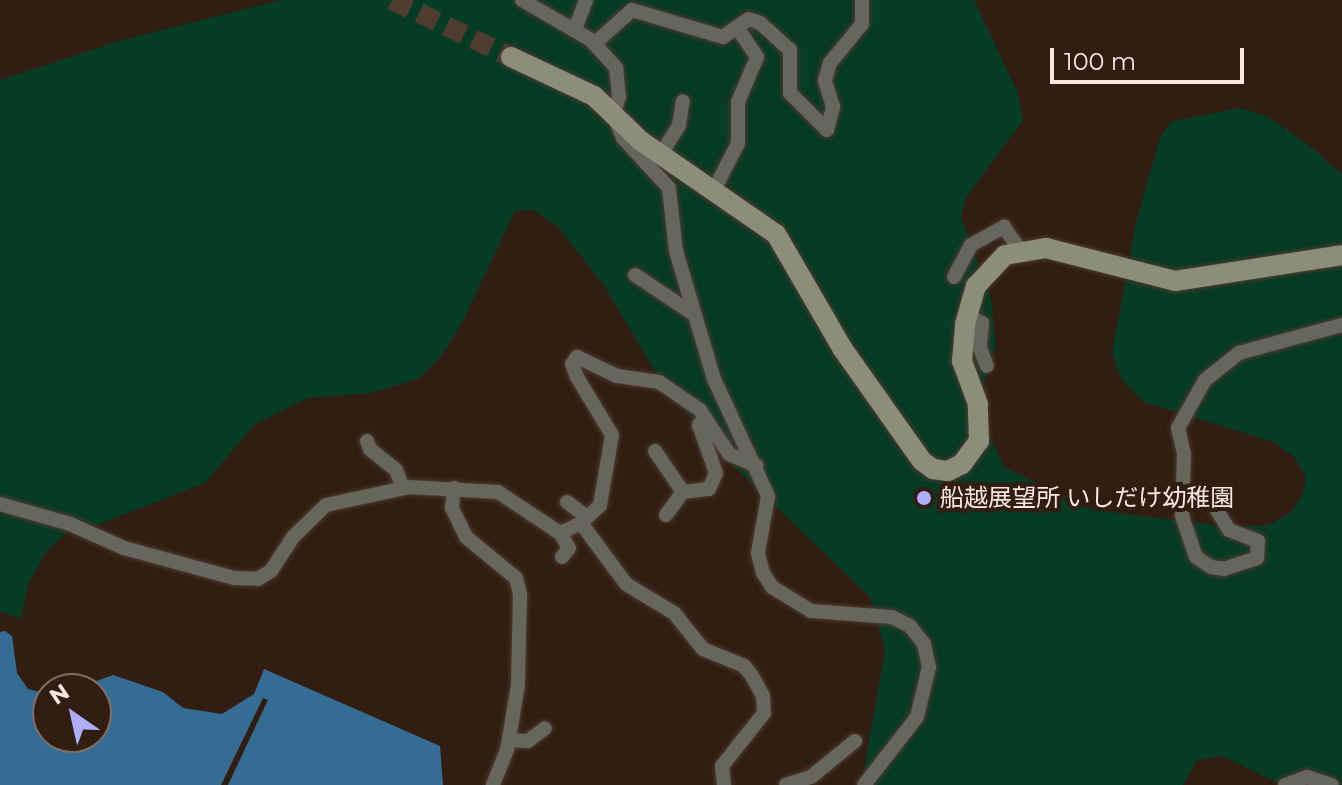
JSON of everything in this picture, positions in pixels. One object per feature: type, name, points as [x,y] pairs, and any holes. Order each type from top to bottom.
[{"type":"street","points":[[522,0],[575,29],[616,68],[619,80],[613,114],[630,150],[669,188],[676,251],[714,379],[757,466],[768,496],[758,553],[772,587],[811,611],[892,617],[910,626],[924,644],[929,667],[917,717],[864,785]]},
{"type":"street","points":[[575,29],[586,0]]},
{"type":"street","points":[[594,44],[632,10],[723,37],[749,19],[760,23],[790,50],[790,93],[827,130],[833,107],[825,80],[830,63],[862,24],[862,0]]},
{"type":"street","points":[[714,190],[738,143],[738,102],[757,57],[737,27]]},
{"type":"street","points":[[511,57],[594,96],[661,154],[776,234],[842,348],[933,469],[948,471],[962,464],[979,441],[978,404],[962,361],[967,316],[986,270],[1020,250],[1046,248],[1175,281],[1342,255]]},
{"type":"street","points":[[661,154],[679,125],[683,101]]},
{"type":"street","points":[[954,277],[971,245],[1004,227],[1020,250]]},
{"type":"street","points":[[635,275],[695,315]]},
{"type":"street","points":[[967,316],[982,323],[980,348],[987,366]]},
{"type":"street","points":[[1214,505],[1229,530],[1258,541],[1257,558],[1224,569],[1211,567],[1196,557],[1182,516],[1184,454],[1178,428],[1205,380],[1239,353],[1342,325]]},
{"type":"street","points":[[560,533],[584,520],[600,505],[612,435],[577,377],[572,364],[577,357],[617,376],[659,382],[706,420],[729,454],[757,466]]},
{"type":"street","points":[[655,451],[683,492],[697,494],[716,482],[712,451],[699,425],[706,420]]},
{"type":"street","points":[[367,441],[378,458],[396,470],[403,488]]},
{"type":"street","points":[[0,504],[70,524],[124,548],[234,578],[258,579],[271,571],[293,537],[326,505],[403,488],[498,492],[560,533],[569,548],[562,557]]},
{"type":"street","points":[[454,488],[452,508],[466,537],[516,578],[520,594],[519,673],[509,740],[493,785]]},
{"type":"street","points":[[666,515],[683,492]]},
{"type":"street","points":[[567,502],[584,520],[626,584],[674,613],[703,649],[744,666],[752,676],[763,696],[764,713],[722,766],[723,785]]},
{"type":"street","points":[[509,740],[528,741],[545,728]]},
{"type":"street","points":[[786,785],[811,777],[855,741]]},
{"type":"street","points":[[1285,785],[1307,777],[1332,785]]},
{"type":"green space","points":[[281,0],[974,0],[1018,93],[1023,120],[966,198],[961,217],[991,298],[996,345],[980,396],[981,416],[1004,467],[1094,510],[1229,527],[1269,525],[1291,512],[1303,493],[1306,477],[1295,458],[1274,442],[1144,402],[1122,380],[1112,353],[1136,222],[1160,137],[1172,121],[1240,108],[1269,117],[1312,148],[1342,174],[1342,785],[1282,785],[1222,756],[1197,760],[1183,785],[861,785],[885,650],[870,597],[723,456],[663,385],[605,287],[558,227],[533,210],[515,211],[462,323],[440,358],[418,379],[371,393],[308,398],[254,425],[205,483],[97,525],[70,529],[45,553],[28,585],[21,619],[0,611],[0,80],[122,40]]},
{"type":"water","points":[[5,631],[12,636],[17,673],[32,690],[32,753],[112,753],[112,675],[163,692],[183,708],[222,714],[254,694],[264,669],[440,746],[443,785],[0,785],[0,632]]},
{"type":"pier","points":[[263,698],[268,700],[228,785],[221,785]]},
{"type":"tunnel","points":[[392,0],[511,57]]},
{"type":"place","name":"船越展望所 いしだけ幼稚園","points":[[924,498]]}]
